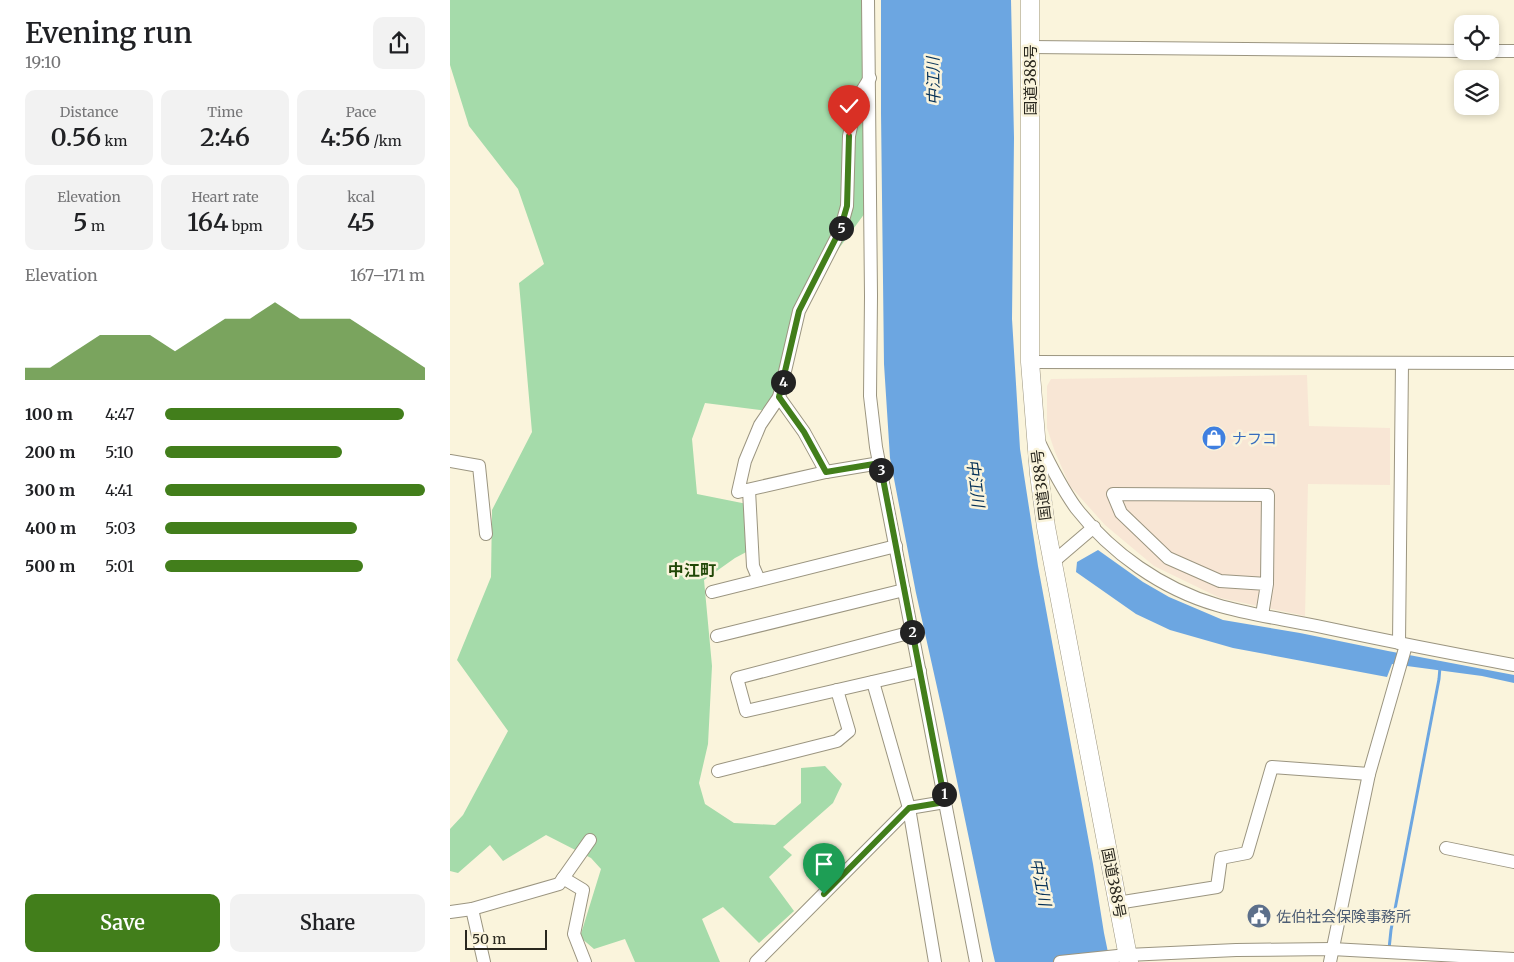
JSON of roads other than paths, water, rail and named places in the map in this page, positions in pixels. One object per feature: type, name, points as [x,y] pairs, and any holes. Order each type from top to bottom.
[{"type":"highway","name":"国道388号","points":[[1030,0],[1030,362],[1036,436],[1043,501],[1053,562],[1118,903],[1124,957]]},
{"type":"street","points":[[868,0],[870,78],[870,396],[880,463],[976,962]]},
{"type":"street","points":[[1030,47],[1454,51]]},
{"type":"street","points":[[1499,51],[1514,51]]},
{"type":"street","points":[[870,78],[857,99],[849,136],[847,206],[840,230],[799,311],[779,397],[760,425],[745,461],[738,492],[826,472],[880,463]]},
{"type":"street","points":[[1030,362],[1514,363]]},
{"type":"street","points":[[1331,956],[1369,774],[1399,668],[1402,647],[1402,363]]},
{"type":"street","points":[[779,397],[804,432],[826,472]]},
{"type":"street","points":[[1036,436],[1058,481],[1077,508],[1094,527],[1118,552],[1143,570],[1183,592],[1217,605],[1402,647],[1514,665]]},
{"type":"street","points":[[450,460],[479,466],[486,534]]},
{"type":"street","points":[[748,490],[753,566],[759,580]]},
{"type":"street","points":[[1262,615],[1267,584],[1268,495],[1113,494],[1121,513],[1168,558],[1220,581],[1267,584]]},
{"type":"street","points":[[1053,562],[1094,527]]},
{"type":"street","points":[[712,592],[896,546]]},
{"type":"street","points":[[718,636],[904,590]]},
{"type":"street","points":[[912,632],[738,678],[746,711],[920,671]]},
{"type":"street","points":[[872,682],[909,808],[935,962]]},
{"type":"street","points":[[718,771],[837,741],[849,731],[837,690]]},
{"type":"street","points":[[1118,903],[1217,887],[1221,858],[1247,852],[1272,767],[1369,774]]},
{"type":"street","points":[[756,962],[909,808],[945,802]]},
{"type":"street","points":[[450,912],[472,909],[559,884],[590,840]]},
{"type":"street","points":[[1446,848],[1514,862]]},
{"type":"street","points":[[563,878],[583,890],[574,934],[585,962]]},
{"type":"street","points":[[472,909],[484,962]]},
{"type":"street","points":[[1060,962],[1236,950],[1331,956],[1382,951],[1396,952],[1410,957],[1514,959]]},
{"type":"water","name":"中江川","points":[[881,0],[1011,0],[1014,138],[1012,319],[1020,449],[1038,566],[1110,962],[995,962],[916,593],[890,458],[884,364]]},
{"type":"water","points":[[1098,550],[1143,582],[1169,597],[1223,620],[1300,633],[1514,675],[1514,683],[1482,676],[1392,664],[1387,677],[1233,648],[1170,630],[1136,614],[1076,572],[1077,562]]},
{"type":"waterway","points":[[1389,949],[1440,667]]},
{"type":"place","name":"ナフコ","points":[[1214,438]]},
{"type":"place","name":"佐伯社会保険事務所","points":[[1259,916]]},
{"type":"district","name":"中江町","points":[[692,570]]}]
